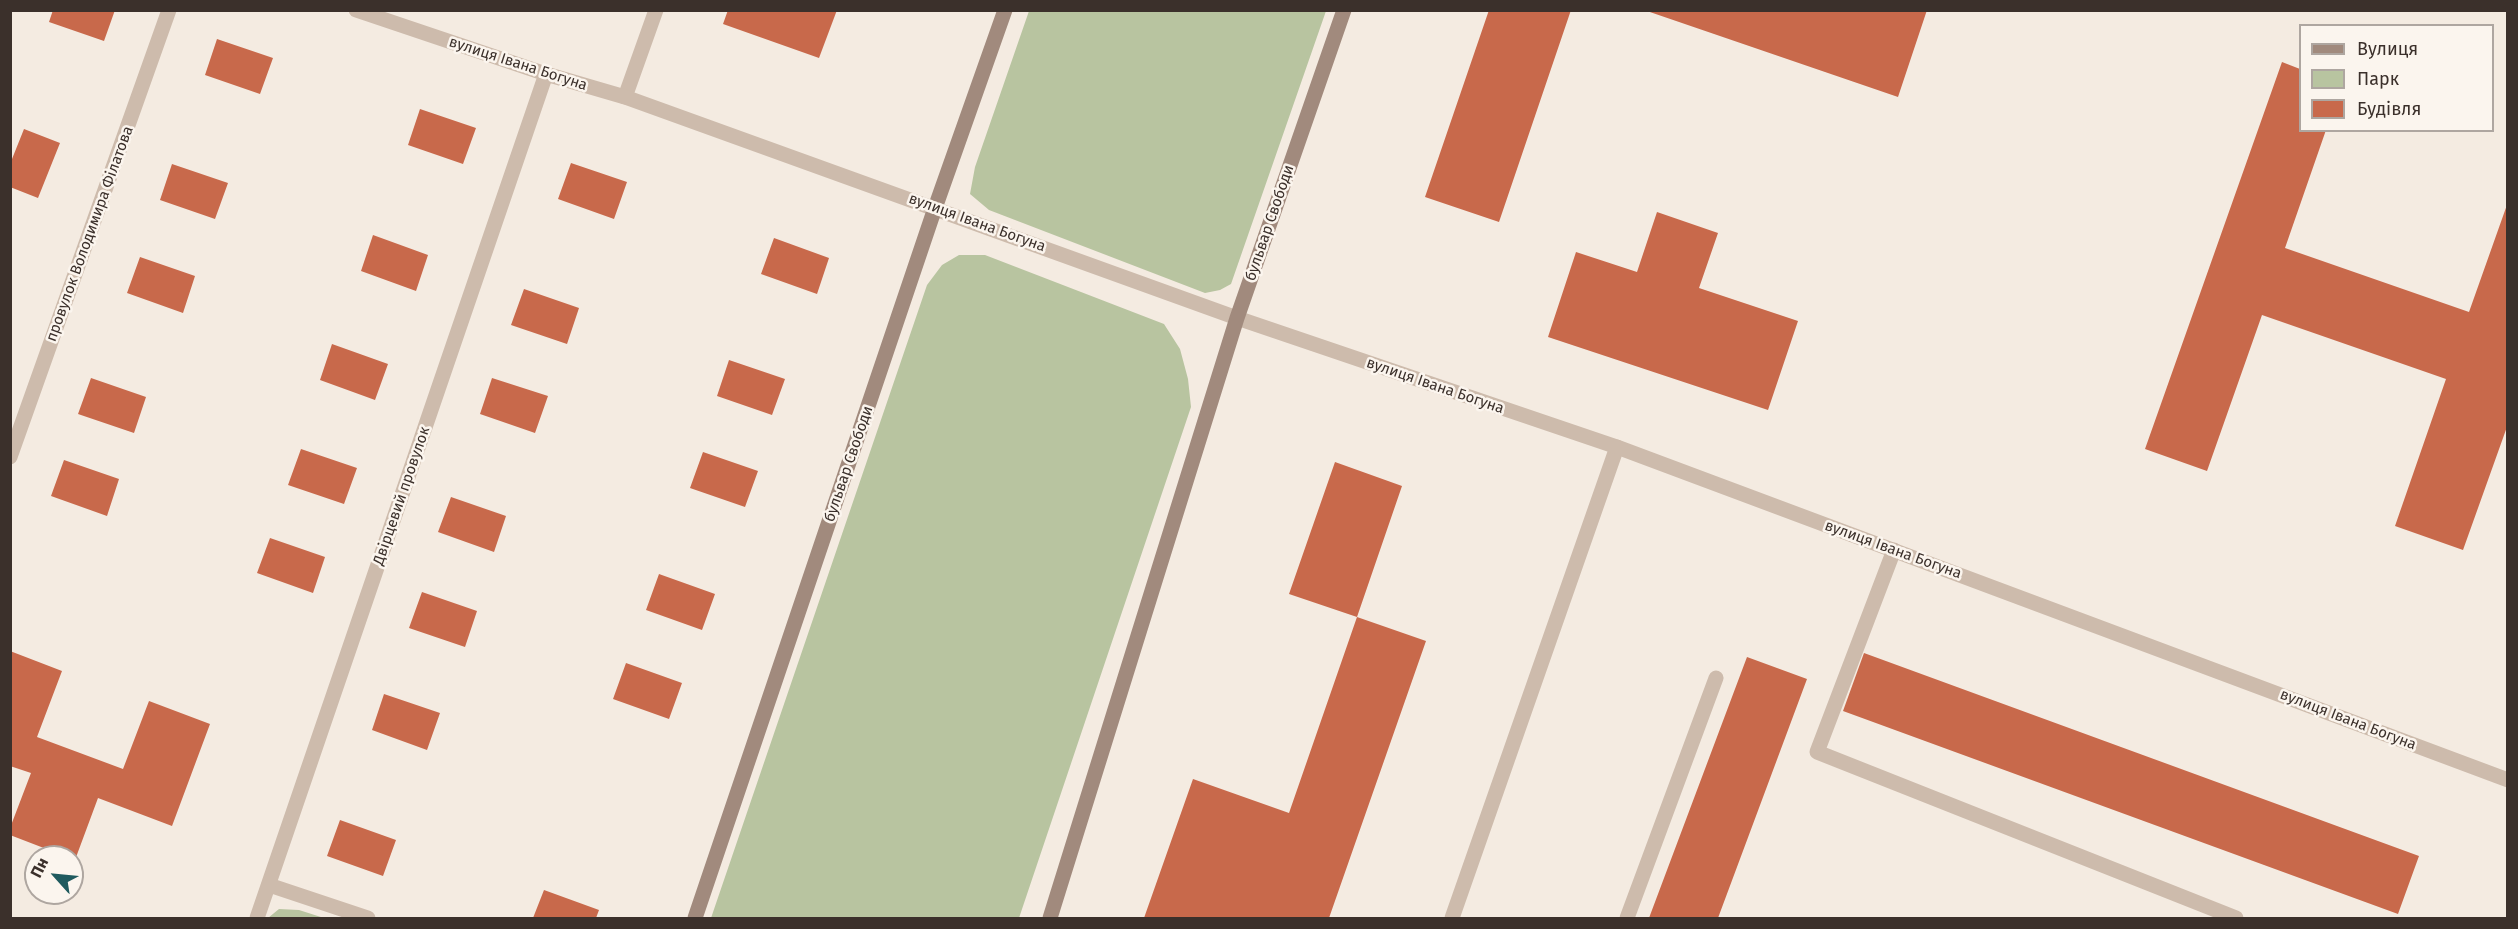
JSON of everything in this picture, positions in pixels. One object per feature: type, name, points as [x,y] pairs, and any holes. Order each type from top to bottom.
[{"type":"street","name":"провулок Володимира Філатова","points":[[10,457],[169,10]]},
{"type":"street","name":"вулиця Івана Богуна","points":[[356,10],[546,74],[625,97],[1237,318],[1617,447],[2508,780]]},
{"type":"street","points":[[625,97],[656,10]]},
{"type":"street","name":"бульвар Свободи","points":[[695,918],[935,208],[1005,10]]},
{"type":"street","name":"бульвар Свободи","points":[[1050,918],[1237,318],[1344,10]]},
{"type":"street","name":"Двірцевий провулок","points":[[257,918],[546,74]]},
{"type":"street","points":[[1452,918],[1617,447]]},
{"type":"street","points":[[1894,550],[1817,752],[2236,918]]},
{"type":"street","points":[[1627,918],[1716,678]]},
{"type":"street","points":[[269,885],[368,918]]},
{"type":"green space","points":[[1029,11],[1326,11],[1231,284],[1220,290],[1205,293],[989,210],[970,194],[975,167]]},
{"type":"green space","points":[[959,255],[985,255],[1164,324],[1180,349],[1188,379],[1191,407],[1019,918],[711,918],[927,285],[942,265]]},
{"type":"green space","points":[[279,909],[299,910],[324,918],[268,918]]},
{"type":"building","points":[[53,10],[115,10],[104,41],[49,22]]},
{"type":"building","points":[[728,10],[837,10],[819,58],[723,24]]},
{"type":"building","points":[[1489,10],[1571,10],[1499,222],[1425,197]]},
{"type":"building","points":[[1644,10],[1927,10],[1898,97]]},
{"type":"building","points":[[217,39],[273,58],[260,94],[205,75]]},
{"type":"building","points":[[2282,62],[2299,69],[2299,132],[2325,132],[2285,248],[2469,312],[2508,202],[2508,424],[2463,550],[2395,526],[2446,379],[2262,315],[2207,471],[2145,449]]},
{"type":"building","points":[[420,109],[476,128],[463,164],[408,145]]},
{"type":"building","points":[[24,129],[60,143],[38,198],[10,187],[10,164]]},
{"type":"building","points":[[571,163],[627,182],[614,219],[558,199]]},
{"type":"building","points":[[172,164],[228,183],[215,219],[160,200]]},
{"type":"building","points":[[1657,212],[1718,233],[1699,288],[1798,321],[1768,410],[1548,337],[1576,252],[1637,272]]},
{"type":"building","points":[[373,235],[428,255],[416,291],[361,271]]},
{"type":"building","points":[[774,238],[829,258],[817,294],[761,274]]},
{"type":"building","points":[[140,257],[195,276],[183,313],[127,293]]},
{"type":"building","points":[[524,289],[579,308],[567,344],[511,325]]},
{"type":"building","points":[[332,344],[388,364],[375,400],[320,380]]},
{"type":"building","points":[[729,360],[785,379],[772,415],[717,396]]},
{"type":"building","points":[[91,378],[146,397],[134,433],[78,414]]},
{"type":"building","points":[[492,378],[548,396],[535,433],[480,414]]},
{"type":"building","points":[[301,449],[357,468],[344,504],[288,485]]},
{"type":"building","points":[[703,452],[758,471],[745,507],[690,488]]},
{"type":"building","points":[[64,460],[119,479],[107,516],[51,496]]},
{"type":"building","points":[[1335,462],[1402,486],[1357,617],[1289,594]]},
{"type":"building","points":[[451,497],[506,516],[494,552],[438,532]]},
{"type":"building","points":[[270,538],[325,557],[313,593],[257,573]]},
{"type":"building","points":[[659,574],[715,594],[702,630],[646,610]]},
{"type":"building","points":[[422,592],[477,611],[465,647],[409,628]]},
{"type":"building","points":[[1357,617],[1426,641],[1329,918],[1144,918],[1193,779],[1289,813]]},
{"type":"building","points":[[10,651],[62,671],[37,737],[123,769],[149,701],[210,724],[172,826],[98,798],[81,845],[36,845],[10,835],[10,828],[31,773],[10,766]]},
{"type":"building","points":[[1864,653],[2419,856],[2398,914],[1843,711]]},
{"type":"building","points":[[1747,657],[1807,679],[1718,918],[1649,918]]},
{"type":"building","points":[[626,663],[682,683],[669,719],[613,699]]},
{"type":"building","points":[[384,694],[440,713],[427,750],[372,730]]},
{"type":"building","points":[[340,820],[396,840],[383,876],[327,856]]},
{"type":"building","points":[[544,890],[599,910],[596,918],[533,918]]}]
